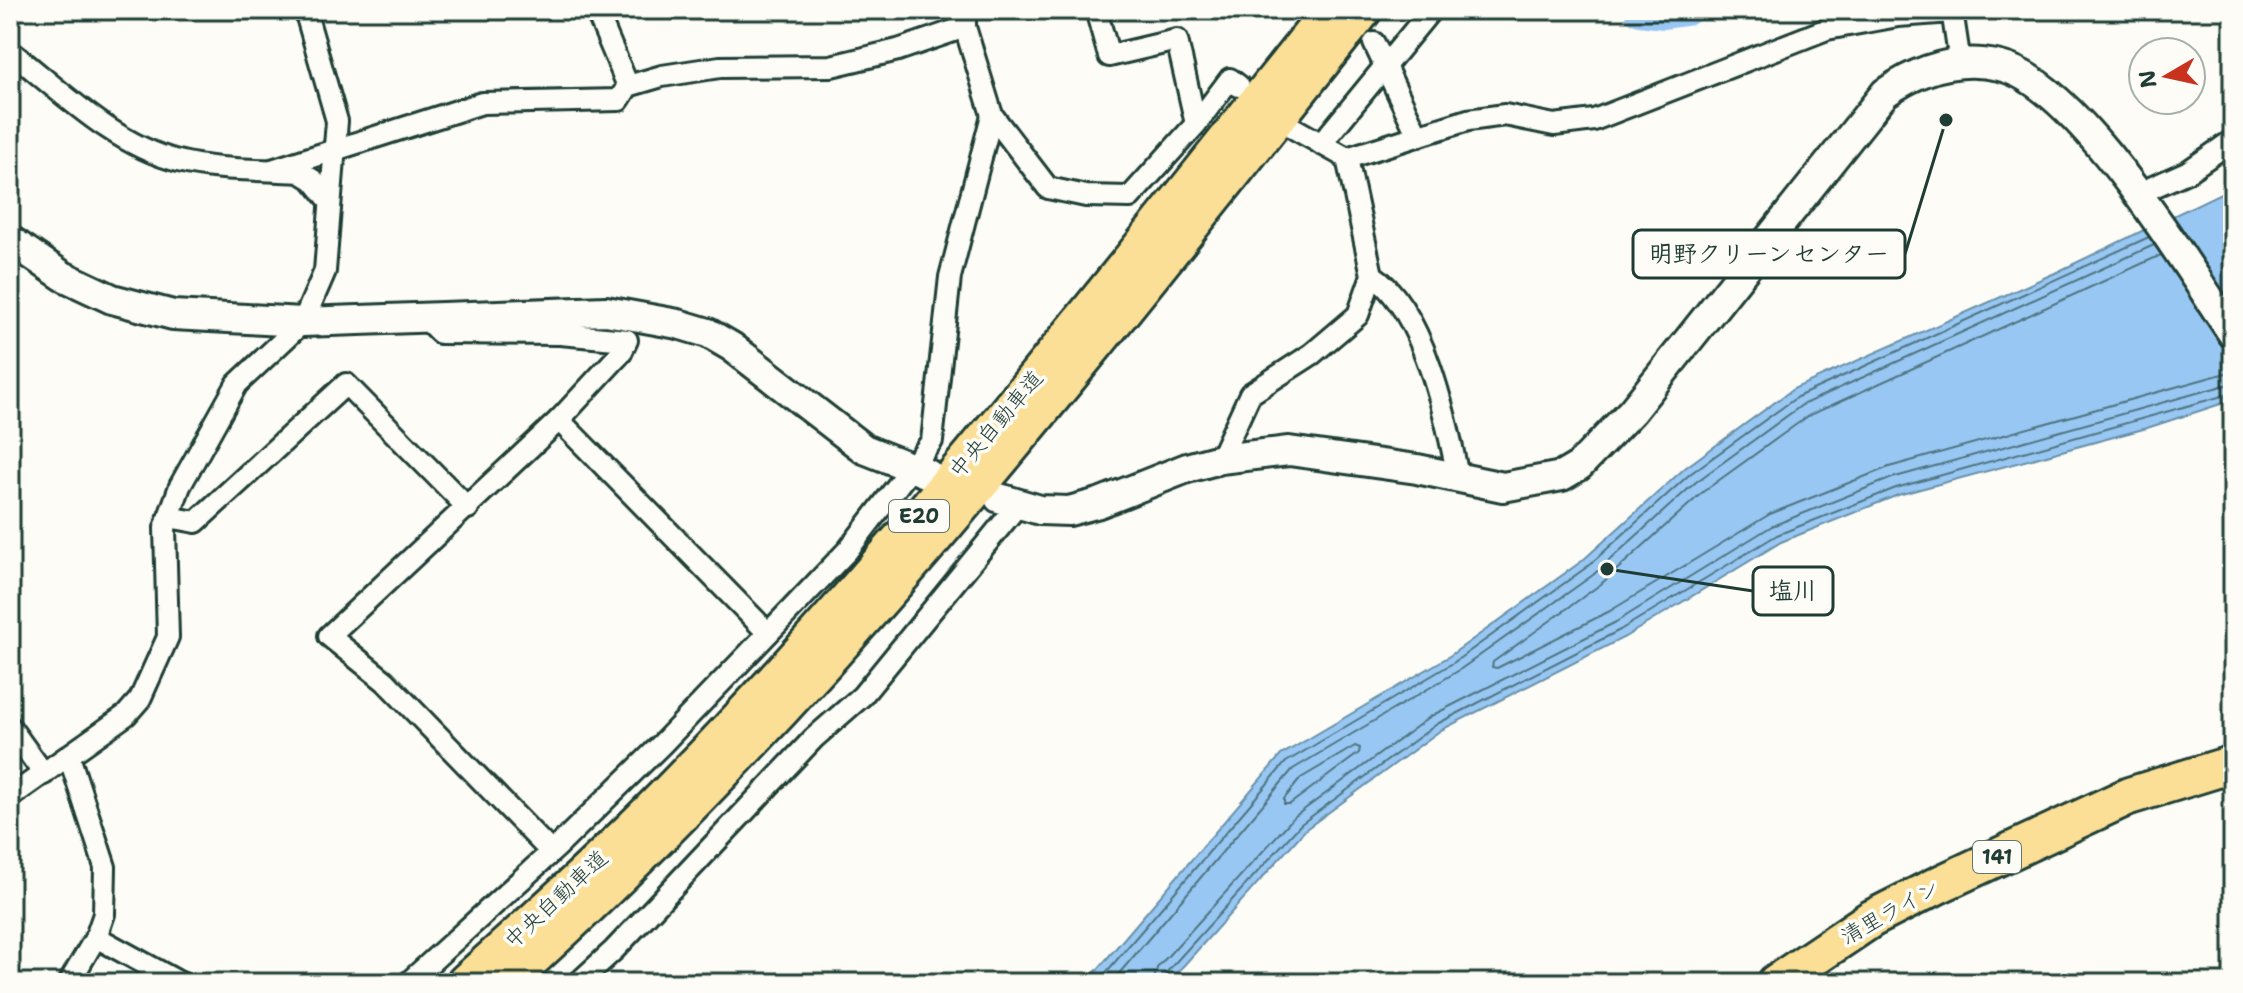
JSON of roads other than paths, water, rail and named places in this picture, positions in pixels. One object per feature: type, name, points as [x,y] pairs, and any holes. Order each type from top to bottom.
[{"type":"highway","name":"中央自動車道","points":[[465,983],[664,797],[780,673],[1026,388],[1331,10]]},
{"type":"highway","name":"中央自動車道","points":[[505,983],[593,905],[805,687],[959,512],[1368,26]]},
{"type":"highway","name":"清里ライン","points":[[1776,983],[1871,919],[1936,886],[2129,796],[2233,764]]},
{"type":"street","points":[[10,797],[126,715],[140,699],[168,637],[165,528],[180,486],[237,384],[303,322],[325,271],[337,121],[305,10]]},
{"type":"street","points":[[596,10],[628,86]]},
{"type":"street","points":[[1096,10],[1109,56],[1177,40],[1196,124]]},
{"type":"street","points":[[1321,144],[1431,10]]},
{"type":"street","points":[[1295,129],[1347,158],[1468,120],[1505,115],[1554,125],[1594,120],[1827,29],[1898,16],[1952,11],[1960,63]]},
{"type":"street","points":[[272,170],[482,103],[619,100],[628,86],[662,76],[720,67],[831,66],[898,50],[965,18],[992,115],[1048,188],[1117,199],[1130,197],[1196,124],[1230,79],[1239,86]]},
{"type":"street","points":[[1368,26],[1383,67],[1418,136]]},
{"type":"street","points":[[10,51],[121,137],[174,160],[200,166],[300,172],[313,180],[330,201]]},
{"type":"street","points":[[578,983],[614,950],[814,738],[862,696],[1008,502],[1069,511],[1220,459],[1289,451],[1503,487],[1562,476],[1579,466],[1632,411],[1885,93],[1932,67],[1960,63],[2001,66],[2024,76],[2050,95],[2087,129],[2233,334]]},
{"type":"street","points":[[408,983],[551,852],[662,744],[848,550],[918,471],[932,441],[950,277],[992,115]]},
{"type":"street","points":[[2139,199],[2187,172],[2233,140]]},
{"type":"street","points":[[1220,459],[1250,394],[1312,354],[1358,315],[1372,275],[1347,158]]},
{"type":"street","points":[[10,240],[63,276],[112,299],[196,318],[303,322],[606,311],[678,324],[708,333],[732,347],[864,449],[918,471]]},
{"type":"street","points":[[1372,275],[1387,285],[1424,349],[1449,433],[1458,477]]},
{"type":"street","points":[[425,318],[440,333],[560,334],[627,340],[621,353],[559,420],[329,636],[385,681],[551,852]]},
{"type":"street","points":[[169,517],[196,522],[346,384],[468,508]]},
{"type":"street","points":[[559,420],[768,633]]},
{"type":"street","points":[[10,727],[44,774]]},
{"type":"street","points":[[69,756],[105,867],[104,914],[96,937],[69,983]]},
{"type":"street","points":[[96,937],[180,983]]},
{"type":"water","points":[[2233,187],[2233,400],[2147,428],[1898,495],[1781,542],[1625,637],[1441,730],[1306,829],[1168,983],[1086,983],[1281,755],[1448,657],[1582,561],[1685,468],[1793,389],[2055,273]]},
{"type":"waterway","points":[[1640,10],[1664,13],[1686,10]]},
{"type":"place","name":"明野クリーンセンター","points":[[1946,120]]},
{"type":"place","name":"塩川","points":[[1607,569]]}]
